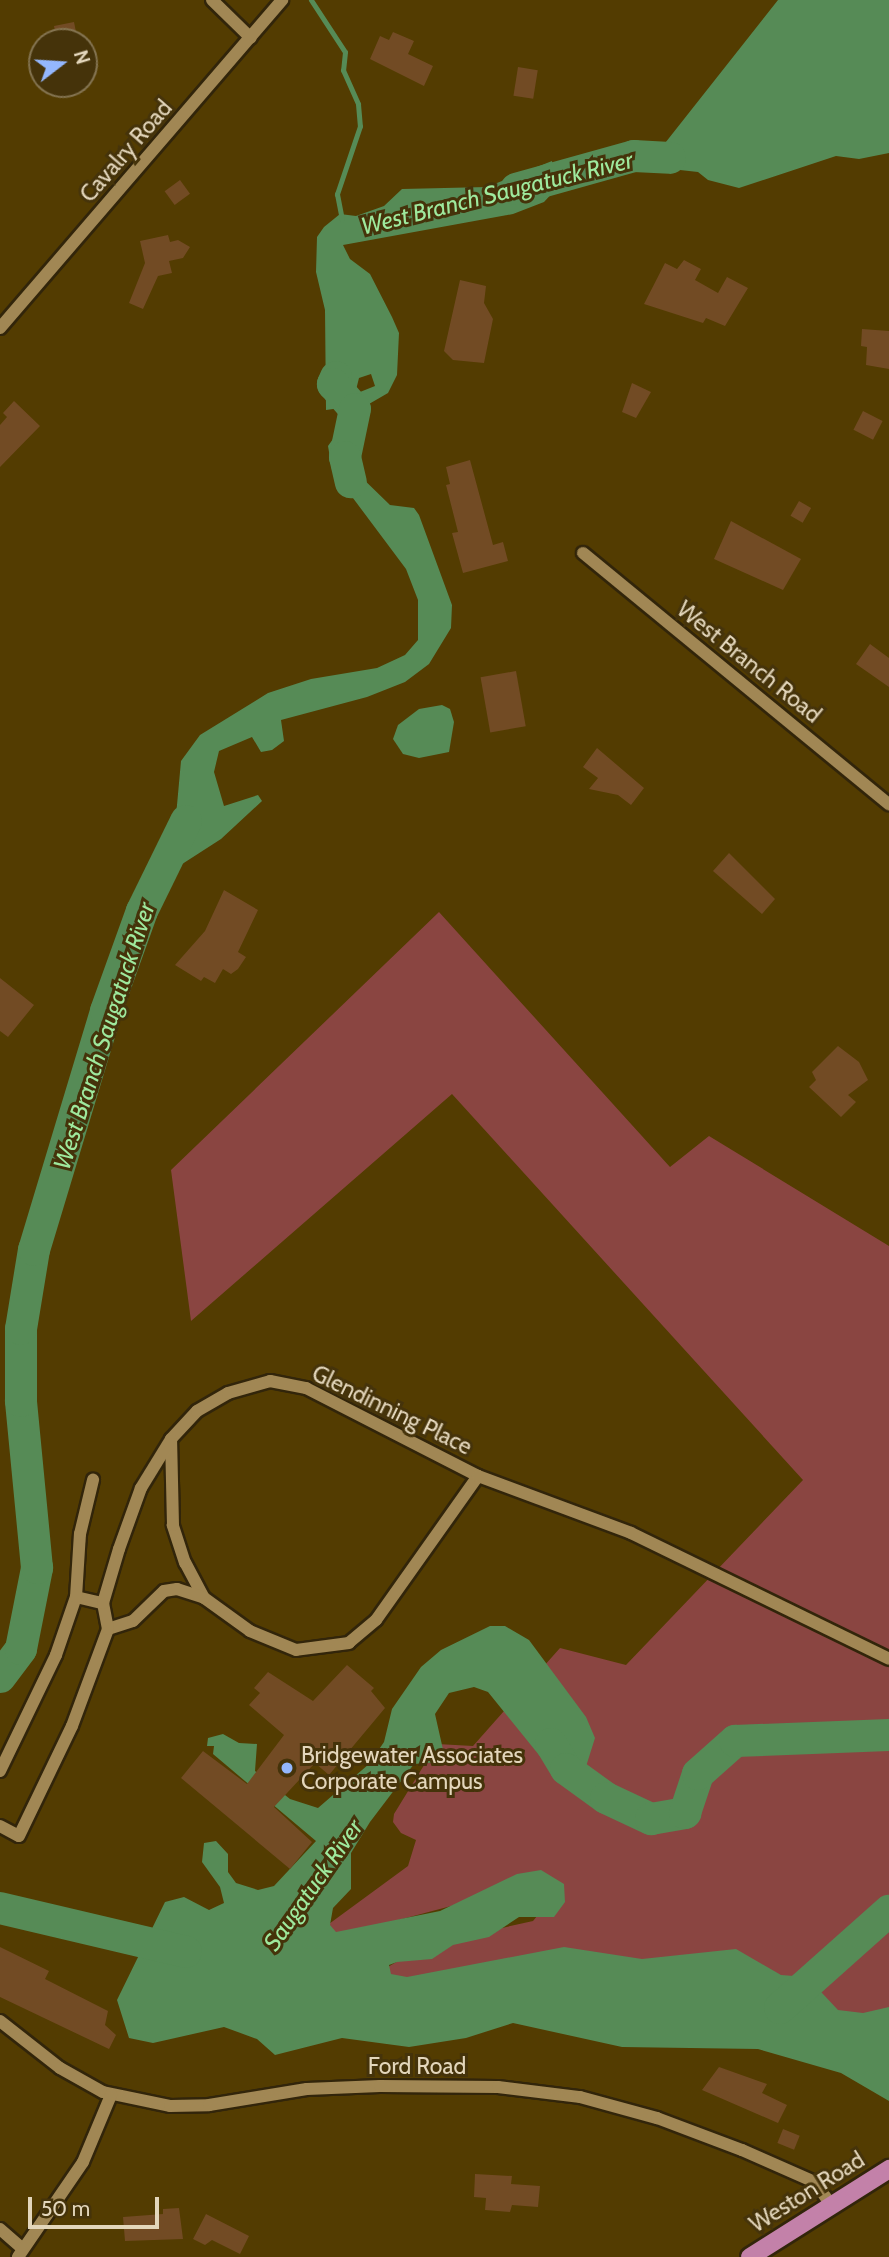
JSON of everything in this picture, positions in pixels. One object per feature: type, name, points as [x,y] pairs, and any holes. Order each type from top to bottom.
[{"type":"main road","name":"Weston Road","points":[[750,2257],[889,2169]]},
{"type":"street","points":[[212,0],[251,38]]},
{"type":"street","name":"Cavalry Road","points":[[0,328],[282,0]]},
{"type":"street","name":"West Branch Road","points":[[583,553],[889,804]]},
{"type":"street","name":"Glendinning Place","points":[[478,1476],[376,1620],[349,1643],[296,1650],[250,1631],[204,1598],[185,1563],[173,1525],[171,1439],[207,1405],[228,1393],[270,1381],[306,1388],[478,1476],[631,1533],[889,1659]]},
{"type":"street","points":[[0,1826],[19,1836],[72,1726],[108,1629],[103,1603],[141,1488],[171,1439]]},
{"type":"street","points":[[0,1771],[56,1655],[76,1597],[80,1534],[93,1480]]},
{"type":"street","points":[[108,1629],[133,1621],[164,1591],[177,1589],[204,1598]]},
{"type":"street","points":[[76,1597],[103,1603]]},
{"type":"street","name":"Ford Road","points":[[0,2021],[60,2068],[111,2095],[179,2107],[337,2087],[454,2086],[549,2091],[629,2110],[722,2141],[815,2182],[831,2205]]},
{"type":"street","points":[[0,2229],[21,2253],[83,2162],[111,2095]]},
{"type":"shaded area","points":[[439,912],[670,1167],[709,1136],[889,1246],[889,2053],[415,1984],[381,1971],[405,1957],[475,1934],[533,1921],[551,1899],[500,1893],[342,1935],[318,1932],[408,1866],[416,1840],[401,1833],[393,1822],[394,1814],[437,1744],[473,1746],[560,1648],[626,1665],[803,1480],[452,1094],[191,1321],[171,1170]]},
{"type":"water","points":[[778,0],[889,0],[889,153],[859,159],[836,156],[739,188],[708,180],[698,172],[671,169],[658,152]]},
{"type":"water","points":[[552,161],[557,188],[544,202],[513,214],[343,245],[350,259],[370,274],[399,333],[397,375],[388,393],[369,404],[326,410],[325,310],[316,272],[317,237],[324,227],[340,214],[356,216],[384,206],[402,189],[487,187]],"holes":[[[371,374],[375,386],[355,394],[359,378]]]},
{"type":"water","points":[[333,439],[346,441],[354,470],[390,505],[414,508],[419,515],[452,605],[451,628],[429,664],[405,682],[367,697],[281,720],[284,741],[272,750],[261,752],[252,737],[219,751],[214,772],[224,806],[258,795],[262,801],[221,839],[176,868],[162,854],[175,827],[181,761],[200,735],[268,693],[311,679],[377,668],[405,655],[418,640],[418,600],[406,569],[332,470],[328,446]]},
{"type":"water","points":[[442,705],[450,709],[454,722],[449,752],[419,758],[403,754],[393,739],[398,725],[419,709]]},
{"type":"water","points":[[490,1626],[505,1626],[529,1640],[586,1717],[595,1738],[584,1773],[560,1781],[488,1692],[474,1687],[449,1693],[435,1714],[444,1754],[439,1762],[414,1764],[370,1822],[351,1853],[351,1889],[333,1908],[330,1925],[336,1932],[440,1911],[517,1874],[541,1870],[564,1884],[565,1902],[554,1917],[519,1917],[489,1937],[453,1945],[432,1959],[389,1965],[391,1974],[407,1977],[564,1947],[642,1959],[736,1949],[781,1975],[807,1977],[838,2010],[863,2013],[889,2007],[889,2101],[841,2073],[758,2049],[622,2047],[513,2023],[466,2038],[409,2047],[342,2038],[275,2055],[257,2039],[224,2027],[153,2043],[129,2038],[117,2000],[165,1902],[184,1897],[209,1910],[224,1903],[220,1887],[202,1862],[204,1843],[216,1841],[228,1854],[228,1872],[236,1883],[258,1890],[274,1886],[316,1841],[213,1754],[214,1746],[207,1746],[208,1738],[223,1734],[239,1743],[257,1744],[255,1771],[290,1799],[318,1808],[369,1764],[384,1742],[392,1709],[421,1667],[441,1650]]},
{"type":"building","points":[[74,22],[75,28],[54,28]]},
{"type":"building","points":[[393,32],[414,41],[408,54],[433,66],[424,86],[370,59],[380,36],[389,40]]},
{"type":"building","points":[[518,67],[538,70],[533,99],[513,96]]},
{"type":"building","points":[[180,180],[190,194],[175,205],[165,191]]},
{"type":"building","points":[[168,235],[170,242],[178,240],[190,247],[183,258],[169,261],[172,273],[158,276],[143,309],[129,303],[145,263],[140,241]]},
{"type":"building","points":[[684,260],[701,269],[695,280],[718,293],[727,277],[748,288],[725,326],[706,318],[703,323],[644,304],[665,263],[677,269]]},
{"type":"building","points":[[460,280],[486,286],[484,303],[493,319],[484,363],[453,360],[444,351]]},
{"type":"building","points":[[862,329],[889,331],[889,369],[866,365],[867,347],[861,346]]},
{"type":"building","points":[[632,383],[651,392],[636,418],[622,412]]},
{"type":"building","points":[[14,401],[40,426],[0,467],[0,425],[7,417],[3,413]]},
{"type":"building","points":[[863,411],[883,421],[873,440],[853,430]]},
{"type":"building","points":[[470,460],[493,545],[503,542],[508,561],[463,573],[452,533],[458,532],[446,485],[450,484],[446,467]]},
{"type":"building","points":[[799,501],[811,508],[803,523],[790,516]]},
{"type":"building","points":[[731,521],[801,559],[783,590],[714,559]]},
{"type":"building","points":[[870,644],[889,658],[889,687],[856,664]]},
{"type":"building","points":[[516,671],[526,726],[490,732],[481,677]]},
{"type":"building","points":[[597,748],[644,788],[631,805],[618,795],[589,789],[598,778],[583,767]]},
{"type":"building","points":[[729,853],[775,899],[762,914],[713,871]]},
{"type":"building","points":[[224,890],[258,910],[238,952],[246,957],[238,969],[231,974],[223,969],[215,983],[204,977],[201,981],[175,965],[205,931]]},
{"type":"building","points":[[0,978],[34,1005],[8,1037],[0,1031]]},
{"type":"building","points":[[838,1046],[859,1062],[868,1080],[848,1095],[856,1102],[841,1117],[809,1087],[816,1080],[812,1072]]},
{"type":"building","name":"Bridgewater Associates Corporate Campus","points":[[347,1665],[374,1688],[371,1691],[385,1708],[329,1775],[315,1763],[274,1807],[312,1842],[290,1869],[181,1778],[203,1751],[247,1784],[284,1735],[249,1705],[260,1693],[254,1688],[268,1672],[313,1701]]},
{"type":"building","points":[[0,1947],[49,1971],[45,1979],[108,2011],[105,2025],[116,2035],[109,2049],[0,1997]]},
{"type":"building","points":[[719,2067],[767,2084],[762,2093],[787,2105],[778,2123],[702,2090]]},
{"type":"building","points":[[783,2129],[800,2136],[794,2150],[777,2143]]},
{"type":"building","points":[[475,2174],[512,2176],[511,2184],[540,2186],[538,2207],[512,2205],[510,2212],[485,2210],[486,2198],[474,2197]]},
{"type":"building","points":[[179,2208],[183,2239],[125,2241],[123,2217],[163,2214],[163,2209]]},
{"type":"building","points":[[206,2214],[249,2236],[240,2254],[212,2240],[205,2245],[193,2239]]},
{"type":"waterway","points":[[311,0],[345,52],[343,70],[358,104],[360,126],[337,194],[342,220]]},
{"type":"waterway","name":"West Branch Saugatuck River","points":[[516,189],[634,156],[670,158]]},
{"type":"waterway","name":"West Branch Saugatuck River","points":[[336,377],[333,384],[355,409],[345,457],[351,482]]},
{"type":"waterway","name":"West Branch Saugatuck River","points":[[0,1677],[21,1649],[37,1568],[21,1401],[21,1329],[34,1250],[106,1011],[142,911],[186,821]]},
{"type":"waterway","name":"Saugatuck River","points":[[551,1744],[566,1769],[606,1798],[651,1819],[685,1813],[698,1774],[735,1741],[889,1735]]},
{"type":"waterway","name":"Saugatuck River","points":[[0,1908],[186,1952]]},
{"type":"waterway","name":"Saugatuck River","points":[[780,2008],[889,1911]]},
{"type":"place","name":"Bridgewater Associates Corporate Campus","points":[[287,1768]]}]
